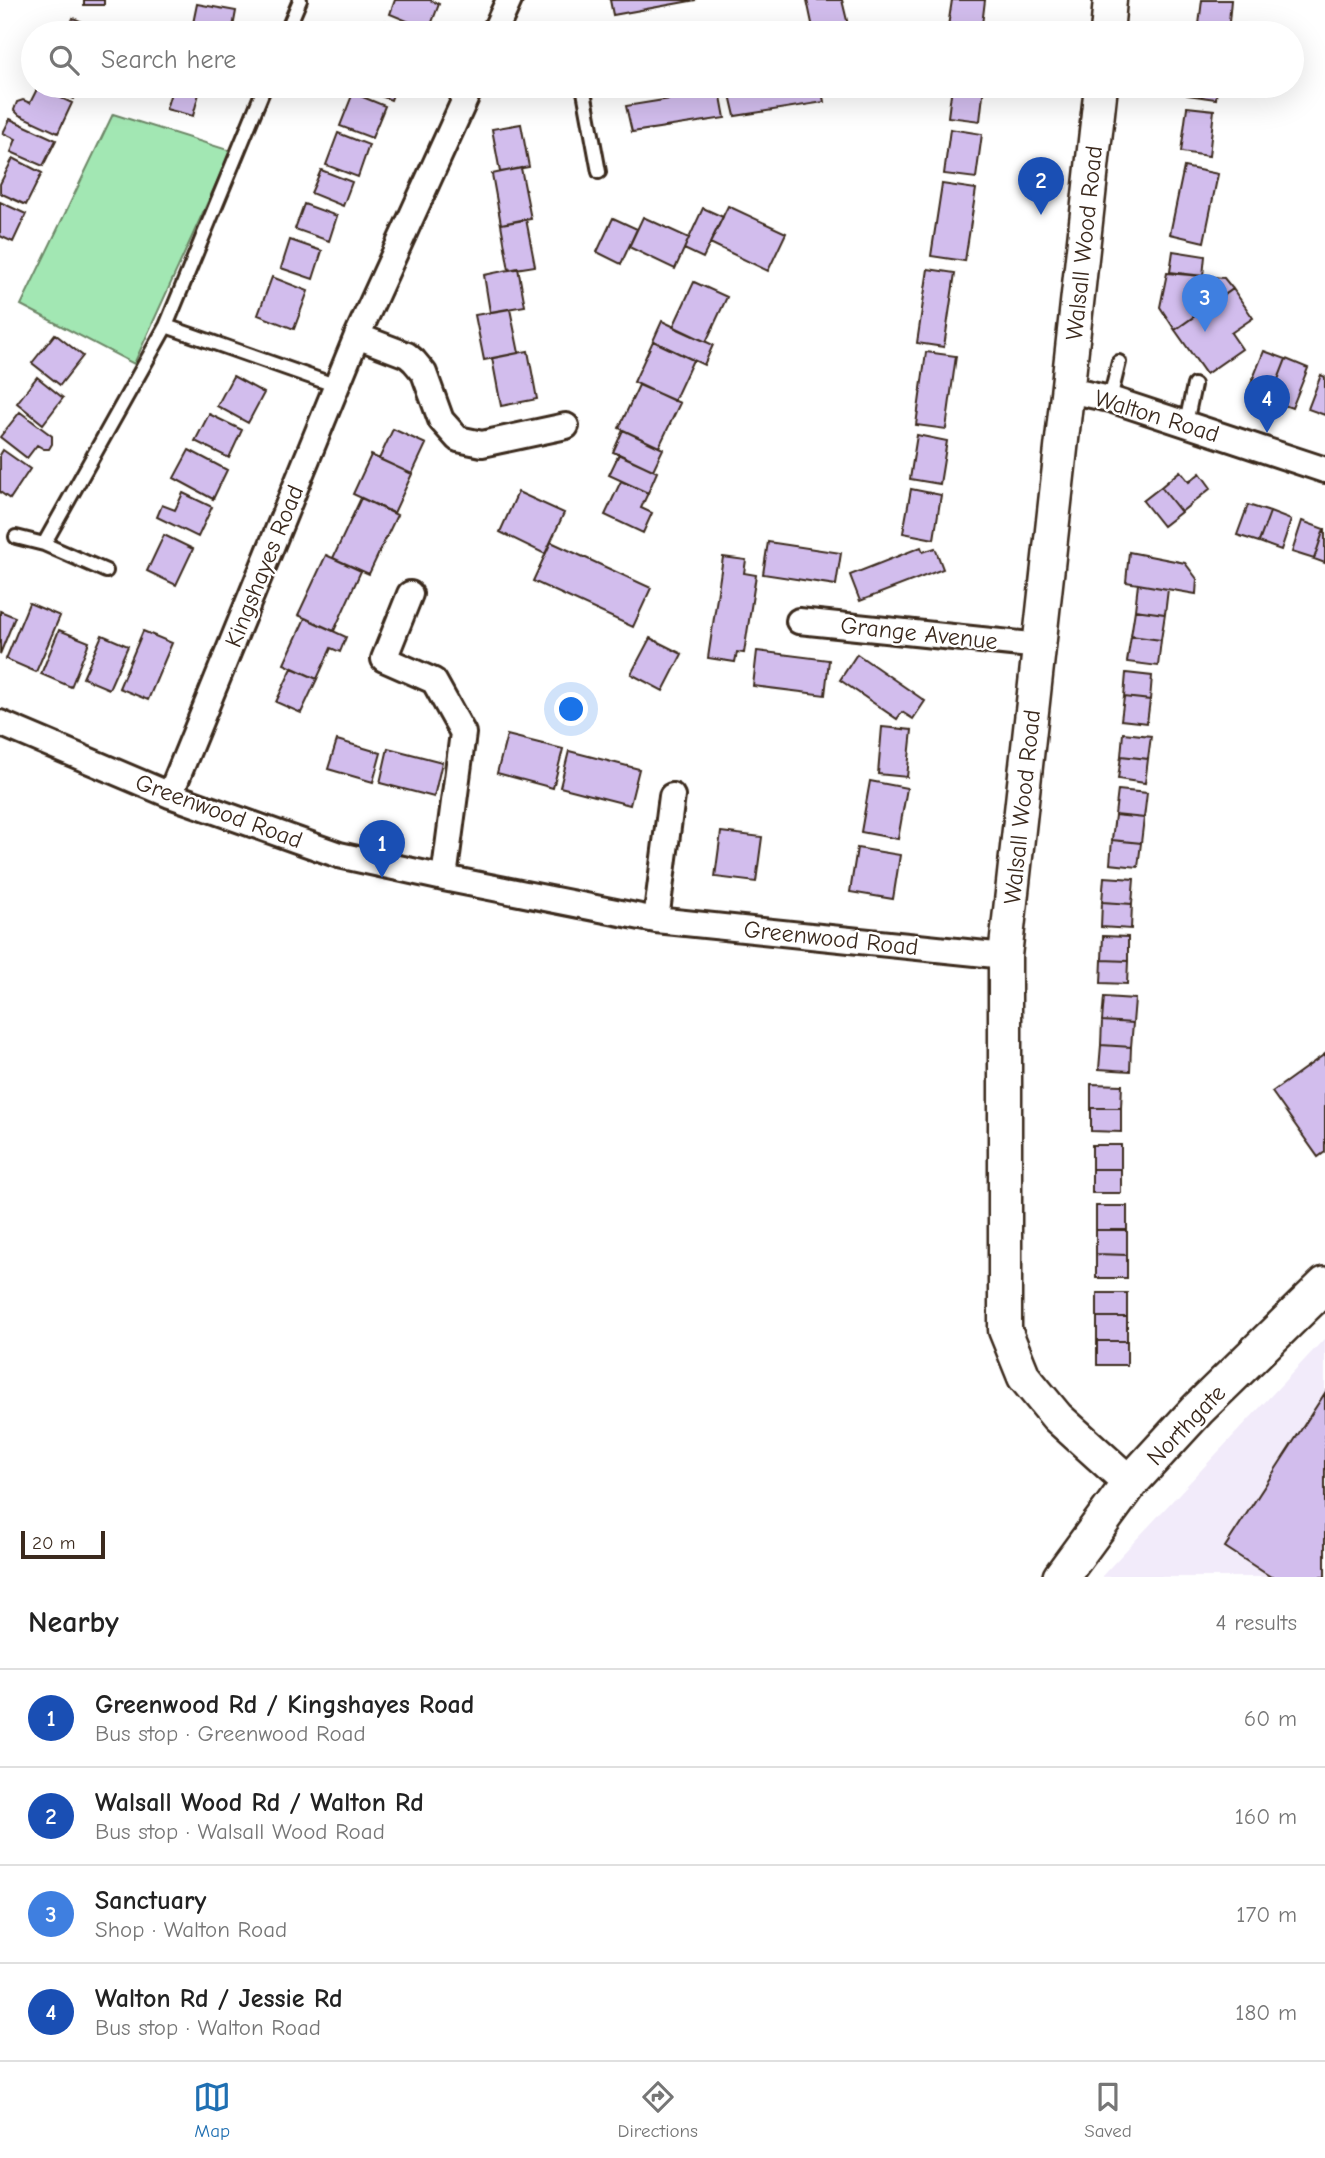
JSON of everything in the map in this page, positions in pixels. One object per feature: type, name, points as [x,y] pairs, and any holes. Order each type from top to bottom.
[{"type":"main road","name":"Northgate","points":[[1061,1577],[1130,1483],[1198,1409],[1325,1285]]},
{"type":"street","points":[[499,21],[509,0]]},
{"type":"street","points":[[1108,21],[1110,0]]},
{"type":"street","name":"Kingshayes Road","points":[[170,795],[357,336],[466,98]]},
{"type":"street","name":"Walsall Wood Road","points":[[1100,98],[1005,956],[1005,1330],[1024,1377],[1032,1387],[1057,1417],[1130,1483]]},
{"type":"street","points":[[357,336],[407,355],[414,361],[424,373],[441,420],[458,439],[482,444],[566,426]]},
{"type":"street","name":"Walton Road","points":[[1068,390],[1110,399],[1325,470]]},
{"type":"street","points":[[410,594],[384,659],[434,681],[463,733],[444,878]]},
{"type":"street","name":"Grange Avenue","points":[[799,621],[1040,646]]},
{"type":"street","name":"Greenwood Road","points":[[0,723],[170,795],[339,855],[656,919],[1005,956]]},
{"type":"street","points":[[656,919],[672,796]]},
{"type":"lane","points":[[291,21],[300,0]]},
{"type":"lane","points":[[44,544],[166,326],[260,98]]},
{"type":"lane","points":[[585,98],[599,172]]},
{"type":"lane","points":[[166,326],[337,386]]},
{"type":"lane","points":[[1110,399],[1119,362]]},
{"type":"lane","points":[[1186,424],[1194,385]]},
{"type":"lane","points":[[16,537],[44,544],[106,571]]},
{"type":"shaded area","points":[[1325,1338],[1325,1577],[1101,1577]]},
{"type":"green space","points":[[113,114],[231,151],[134,364],[21,305]]},
{"type":"building","points":[[84,0],[104,0],[104,5],[84,5]]},
{"type":"building","points":[[395,0],[430,0],[439,4],[432,21],[407,21],[390,14]]},
{"type":"building","points":[[610,0],[696,0],[613,15]]},
{"type":"building","points":[[807,0],[842,0],[847,21],[811,21]]},
{"type":"building","points":[[952,0],[985,0],[982,21],[949,21]]},
{"type":"building","points":[[1202,0],[1231,0],[1229,21],[1199,21]]},
{"type":"building","points":[[197,4],[236,11],[234,21],[193,21]]},
{"type":"building","points":[[32,98],[61,98],[72,103],[58,133],[19,115],[14,110],[17,102],[23,100],[30,103]]},
{"type":"building","points":[[169,98],[198,98],[193,116],[166,109]]},
{"type":"building","points":[[351,98],[365,98],[385,106],[372,138],[340,126]]},
{"type":"building","points":[[676,98],[721,98],[725,118],[632,132],[626,106]]},
{"type":"building","points":[[731,98],[823,98],[824,102],[735,116]]},
{"type":"building","points":[[950,98],[983,98],[980,121],[948,117]]},
{"type":"building","points":[[1187,107],[1214,110],[1209,156],[1181,152]]},
{"type":"building","points":[[10,119],[56,140],[43,166],[11,152],[16,139],[3,133]]},
{"type":"building","points":[[521,124],[529,167],[500,172],[492,129]]},
{"type":"building","points":[[950,129],[982,134],[976,178],[944,174]]},
{"type":"building","points":[[338,133],[369,145],[358,177],[326,165]]},
{"type":"building","points":[[13,158],[42,173],[26,205],[0,193],[0,184]]},
{"type":"building","points":[[1184,167],[1218,174],[1204,242],[1170,234]]},
{"type":"building","points":[[521,168],[531,219],[501,224],[492,174]]},
{"type":"building","points":[[321,170],[352,182],[343,206],[311,193]]},
{"type":"building","points":[[942,184],[976,189],[965,261],[931,256]]},
{"type":"building","points":[[0,202],[26,214],[13,242],[0,236]]},
{"type":"building","points":[[304,204],[337,216],[329,241],[295,229]]},
{"type":"building","points":[[728,206],[786,233],[768,271],[710,243]]},
{"type":"building","points":[[703,208],[723,217],[703,258],[684,249]]},
{"type":"building","points":[[643,217],[689,238],[675,269],[629,247]]},
{"type":"building","points":[[613,218],[637,229],[621,264],[597,252]]},
{"type":"building","points":[[526,219],[535,266],[509,270],[501,224]]},
{"type":"building","points":[[290,240],[322,251],[313,279],[281,268]]},
{"type":"building","points":[[1173,251],[1205,256],[1203,276],[1170,272]]},
{"type":"building","points":[[518,268],[525,306],[490,312],[484,275]]},
{"type":"building","points":[[928,269],[955,273],[944,347],[917,343]]},
{"type":"building","points":[[1167,273],[1224,278],[1233,289],[1175,330],[1160,307]]},
{"type":"building","points":[[272,277],[308,291],[294,329],[258,315]]},
{"type":"building","points":[[694,282],[727,297],[706,342],[673,327]]},
{"type":"building","points":[[1233,289],[1253,318],[1231,333],[1242,349],[1206,374],[1175,330]]},
{"type":"building","points":[[510,309],[519,353],[484,360],[475,315]]},
{"type":"building","points":[[662,321],[713,345],[704,365],[653,341]]},
{"type":"building","points":[[55,334],[83,356],[60,385],[32,363]]},
{"type":"building","points":[[653,341],[693,360],[674,401],[634,382]]},
{"type":"building","points":[[528,351],[537,399],[501,406],[492,358]]},
{"type":"building","points":[[1264,351],[1286,359],[1270,400],[1248,391]]},
{"type":"building","points":[[926,352],[956,356],[946,429],[916,425]]},
{"type":"building","points":[[1286,359],[1308,368],[1292,408],[1270,400]]},
{"type":"building","points":[[1321,375],[1325,377],[1325,415],[1308,409]]},
{"type":"building","points":[[233,376],[264,393],[248,423],[217,406]]},
{"type":"building","points":[[37,377],[63,398],[43,424],[17,403]]},
{"type":"building","points":[[639,385],[680,403],[659,447],[619,428]]},
{"type":"building","points":[[20,412],[52,436],[49,449],[37,445],[27,458],[0,437]]},
{"type":"building","points":[[209,414],[242,430],[229,458],[195,441]]},
{"type":"building","points":[[393,429],[426,444],[412,474],[379,459]]},
{"type":"building","points":[[623,430],[663,449],[653,470],[613,452]]},
{"type":"building","points":[[917,435],[947,441],[940,484],[910,479]]},
{"type":"building","points":[[3,450],[30,469],[10,499],[0,492],[0,455]]},
{"type":"building","points":[[189,450],[227,470],[213,499],[174,478]]},
{"type":"building","points":[[619,454],[657,472],[648,493],[609,475]]},
{"type":"building","points":[[371,455],[412,474],[394,513],[353,494]]},
{"type":"building","points":[[1180,471],[1189,482],[1200,473],[1211,488],[1181,512],[1161,487]]},
{"type":"building","points":[[621,481],[648,493],[641,508],[652,513],[643,533],[605,515]]},
{"type":"building","points":[[1161,487],[1181,512],[1163,526],[1143,501]]},
{"type":"building","points":[[911,489],[941,495],[934,539],[903,533]]},
{"type":"building","points":[[518,492],[564,513],[545,554],[500,532]]},
{"type":"building","points":[[183,493],[212,507],[198,537],[157,517],[162,505],[175,510]]},
{"type":"building","points":[[361,498],[397,515],[369,574],[333,558]]},
{"type":"building","points":[[1248,505],[1270,512],[1259,542],[1237,535]]},
{"type":"building","points":[[1270,512],[1291,520],[1281,550],[1259,542]]},
{"type":"building","points":[[1302,521],[1324,529],[1314,559],[1292,552]]},
{"type":"building","points":[[1325,529],[1325,563],[1314,559]]},
{"type":"building","points":[[164,535],[193,549],[176,585],[147,571]]},
{"type":"building","points":[[551,542],[651,588],[633,627],[533,581]]},
{"type":"building","points":[[768,542],[841,553],[836,585],[763,574]]},
{"type":"building","points":[[921,547],[923,552],[935,548],[943,569],[860,601],[850,575]]},
{"type":"building","points":[[1129,552],[1185,563],[1197,579],[1196,594],[1126,582]]},
{"type":"building","points":[[326,555],[361,571],[334,631],[298,615]]},
{"type":"building","points":[[723,557],[746,560],[744,573],[756,575],[744,653],[737,652],[735,662],[708,658]]},
{"type":"building","points":[[1138,584],[1168,589],[1165,614],[1135,610]]},
{"type":"building","points":[[29,603],[60,616],[36,672],[6,659]]},
{"type":"building","points":[[1135,610],[1165,614],[1161,640],[1131,636]]},
{"type":"building","points":[[0,611],[15,617],[0,654]]},
{"type":"building","points":[[305,618],[346,637],[340,652],[331,648],[317,679],[284,664]]},
{"type":"building","points":[[59,630],[89,642],[71,687],[41,674]]},
{"type":"building","points":[[143,631],[172,643],[148,700],[119,688]]},
{"type":"building","points":[[102,635],[128,646],[109,689],[83,678]]},
{"type":"building","points":[[1131,636],[1161,640],[1158,666],[1127,662]]},
{"type":"building","points":[[650,638],[682,654],[663,691],[631,674]]},
{"type":"building","points":[[757,651],[829,660],[825,695],[753,686]]},
{"type":"building","points":[[857,654],[925,701],[913,719],[902,712],[897,719],[840,680]]},
{"type":"building","points":[[292,668],[317,679],[301,713],[276,702]]},
{"type":"building","points":[[1126,673],[1152,676],[1150,700],[1124,697]]},
{"type":"building","points":[[1124,697],[1150,700],[1147,723],[1121,720]]},
{"type":"building","points":[[882,727],[912,730],[907,777],[878,774]]},
{"type":"building","points":[[1123,733],[1151,736],[1148,759],[1121,756]]},
{"type":"building","points":[[507,735],[563,749],[553,788],[497,773]]},
{"type":"building","points":[[337,740],[381,753],[373,782],[328,769]]},
{"type":"building","points":[[388,748],[442,762],[434,797],[380,783]]},
{"type":"building","points":[[569,751],[639,769],[630,805],[560,787]]},
{"type":"building","points":[[1121,756],[1148,759],[1145,783],[1118,779]]},
{"type":"building","points":[[870,781],[907,788],[898,839],[861,832]]},
{"type":"building","points":[[1118,790],[1147,793],[1144,818],[1115,815]]},
{"type":"building","points":[[1115,815],[1144,818],[1141,843],[1112,840]]},
{"type":"building","points":[[721,832],[762,837],[756,882],[715,877]]},
{"type":"building","points":[[1112,840],[1141,843],[1138,867],[1110,864]]},
{"type":"building","points":[[857,848],[900,855],[893,899],[850,892]]},
{"type":"building","points":[[1104,877],[1134,879],[1132,904],[1102,902]]},
{"type":"building","points":[[1102,902],[1132,904],[1131,929],[1101,927]]},
{"type":"building","points":[[1103,936],[1128,937],[1128,961],[1102,960]]},
{"type":"building","points":[[1102,960],[1128,961],[1127,984],[1101,983]]},
{"type":"building","points":[[1104,997],[1135,999],[1133,1023],[1102,1021]]},
{"type":"building","points":[[1102,1021],[1133,1023],[1131,1047],[1101,1045]]},
{"type":"building","points":[[1101,1045],[1131,1047],[1130,1071],[1099,1069]]},
{"type":"building","points":[[1325,1054],[1325,1152],[1318,1157],[1272,1092]]},
{"type":"building","points":[[1091,1084],[1122,1085],[1121,1108],[1091,1108]]},
{"type":"building","points":[[1091,1108],[1121,1108],[1121,1132],[1091,1131]]},
{"type":"building","points":[[1092,1145],[1121,1145],[1121,1169],[1092,1169]]},
{"type":"building","points":[[1092,1169],[1121,1169],[1121,1193],[1092,1193]]},
{"type":"building","points":[[1096,1206],[1127,1206],[1127,1230],[1096,1230]]},
{"type":"building","points":[[1096,1230],[1127,1230],[1127,1255],[1096,1254]]},
{"type":"building","points":[[1096,1254],[1127,1255],[1127,1278],[1096,1278]]},
{"type":"building","points":[[1097,1293],[1127,1293],[1127,1317],[1097,1317]]},
{"type":"building","points":[[1097,1317],[1127,1317],[1127,1341],[1097,1341]]},
{"type":"building","points":[[1097,1341],[1127,1341],[1127,1365],[1097,1365]]},
{"type":"building","points":[[1325,1393],[1325,1577],[1271,1577],[1225,1547]]},
{"type":"place","name":"Walsall Wood Rd / Walton Rd","points":[[1041,215]]},
{"type":"place","name":"Sanctuary","points":[[1205,332]]},
{"type":"place","name":"Walton Rd / Jessie Rd","points":[[1267,433]]},
{"type":"place","name":"Greenwood Rd / Kingshayes Road","points":[[382,878]]}]
